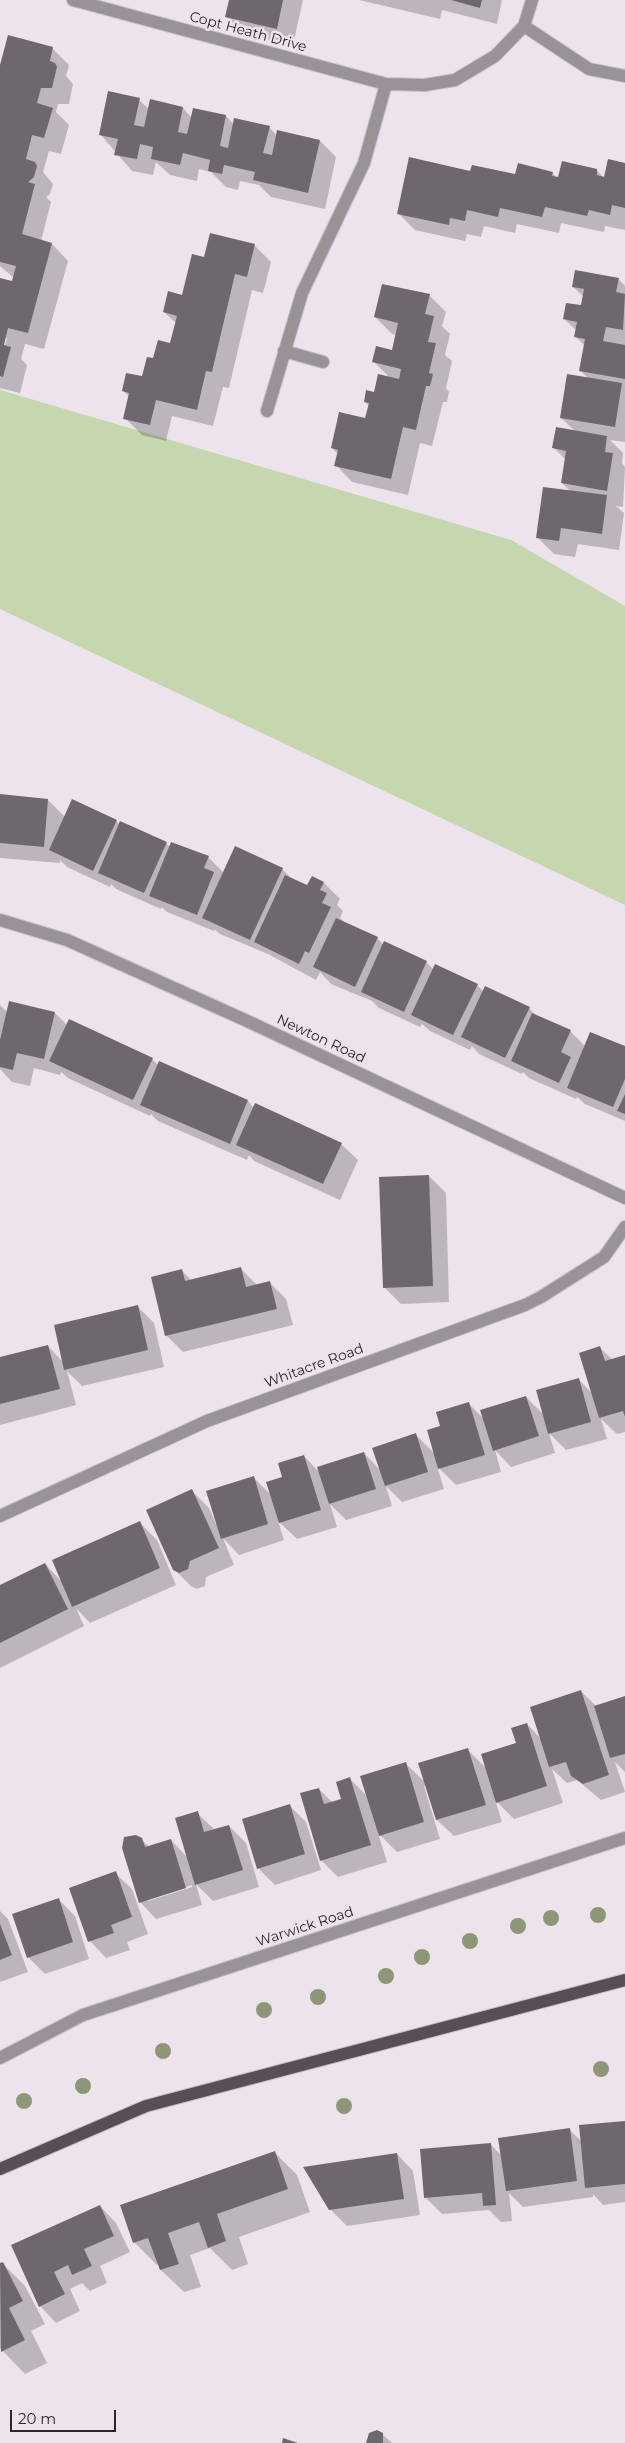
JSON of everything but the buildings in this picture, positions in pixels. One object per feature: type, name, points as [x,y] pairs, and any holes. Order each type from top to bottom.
[{"type":"main road","points":[[0,2169],[146,2106],[625,1980]]},
{"type":"street","name":"Copt Heath Drive","points":[[73,0],[386,84],[425,85],[455,80],[495,56],[524,26],[532,0]]},
{"type":"street","points":[[524,26],[588,69],[625,76]]},
{"type":"street","points":[[267,411],[302,293],[364,163],[386,84]]},
{"type":"street","points":[[284,351],[323,362]]},
{"type":"street","name":"Newton Road","points":[[0,920],[76,944],[244,1020],[625,1198]]},
{"type":"street","name":"Whitacre Road","points":[[0,1516],[207,1421],[525,1305],[604,1258],[625,1228]]},
{"type":"street","name":"Warwick Road","points":[[0,2058],[83,2015],[625,1838]]},
{"type":"green space","points":[[0,390],[511,540],[625,606],[625,905],[0,609]]}]
